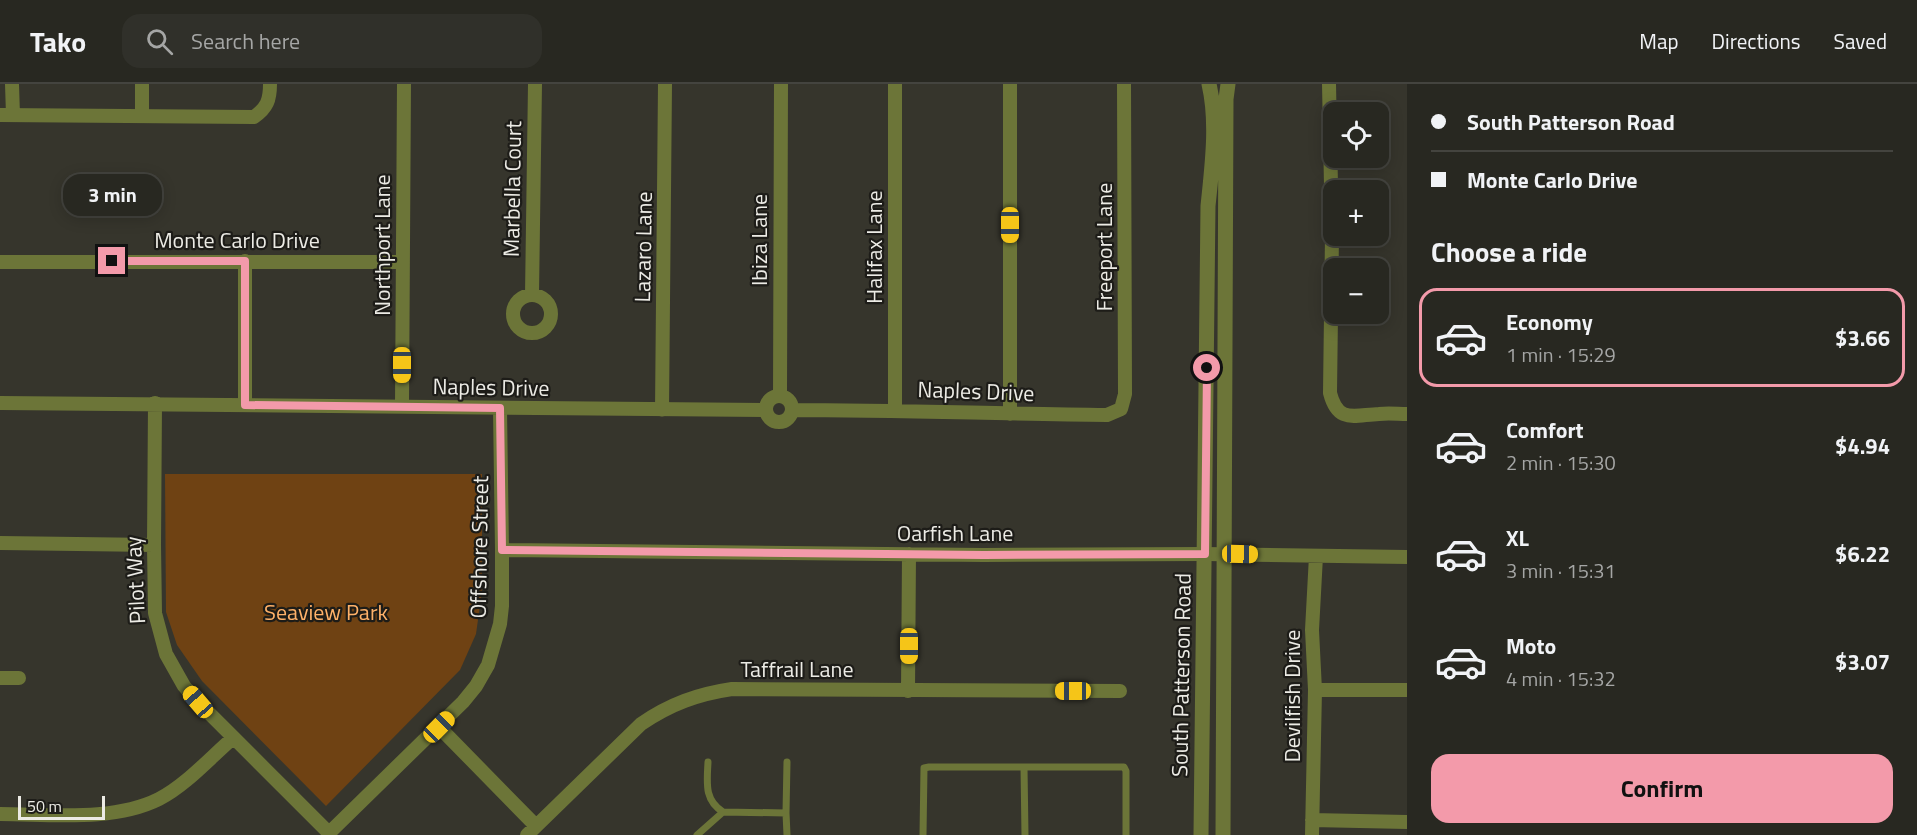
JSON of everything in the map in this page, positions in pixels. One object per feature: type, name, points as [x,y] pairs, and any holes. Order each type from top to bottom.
[{"type":"street","points":[[12,84],[7,115],[254,117],[265,109],[270,97],[270,84]]},
{"type":"street","points":[[142,84],[142,116]]},
{"type":"street","name":"Northport Lane","points":[[402,406],[404,84]]},
{"type":"street","name":"Marbella Court","points":[[531,295],[535,84]]},
{"type":"street","name":"Lazaro Lane","points":[[662,410],[665,84]]},
{"type":"street","name":"Ibiza Lane","points":[[780,396],[781,84]]},
{"type":"street","name":"Halifax Lane","points":[[895,84],[895,410]]},
{"type":"street","points":[[1010,84],[1010,414]]},
{"type":"street","name":"Freeport Lane","points":[[1121,409],[1125,394],[1124,84]]},
{"type":"street","name":"South Patterson Road","points":[[1201,835],[1208,206],[1213,156],[1213,99],[1209,84]]},
{"type":"street","name":"South Patterson Road","points":[[1223,835],[1228,84]]},
{"type":"street","points":[[1329,84],[1332,236],[1330,393],[1340,411],[1351,417],[1407,414]]},
{"type":"street","points":[[245,261],[245,405]]},
{"type":"street","name":"Monte Carlo Drive","points":[[0,262],[403,262]]},
{"type":"street","points":[[780,396],[787,399],[792,410],[789,418],[776,423],[769,418],[765,410],[771,398],[780,396]]},
{"type":"street","name":"Naples Drive","points":[[0,403],[765,410]]},
{"type":"street","name":"Pilot Way","points":[[155,403],[155,613],[166,654],[184,686],[328,834]]},
{"type":"street","name":"Offshore Street","points":[[328,834],[463,702],[476,686],[488,665],[495,645],[502,606],[500,408]]},
{"type":"street","name":"Naples Drive","points":[[792,410],[1107,414],[1121,409]]},
{"type":"street","points":[[0,543],[154,544]]},
{"type":"street","name":"Oarfish Lane","points":[[502,550],[1407,557]]},
{"type":"street","points":[[908,691],[909,554]]},
{"type":"street","name":"Devilfish Drive","points":[[1312,835],[1315,690],[1312,630],[1316,556]]},
{"type":"street","points":[[0,678],[19,678]]},
{"type":"street","name":"Taffrail Lane","points":[[532,831],[641,724],[683,700],[706,693],[732,689],[1120,691]]},
{"type":"street","points":[[1315,690],[1407,690]]},
{"type":"street","points":[[439,727],[532,831]]},
{"type":"street","points":[[0,814],[76,815],[137,807],[159,799],[233,738]]},
{"type":"street","points":[[1312,820],[1407,822]]},
{"type":"lane","points":[[708,762],[707,794],[714,807],[723,813],[786,813]]},
{"type":"lane","points":[[787,762],[787,835]]},
{"type":"lane","points":[[924,835],[924,768],[1024,767],[1124,767],[1126,771],[1126,835]]},
{"type":"lane","points":[[1024,767],[1025,835]]},
{"type":"lane","points":[[697,835],[723,813]]},
{"type":"green space","name":"Seaview Park","points":[[165,474],[482,474],[482,591],[476,634],[460,670],[326,806],[202,681],[177,645],[166,612]]},
{"type":"route","points":[[112,261],[245,261],[245,405],[500,408],[502,550],[984,555],[1205,554],[1207,368]]}]
